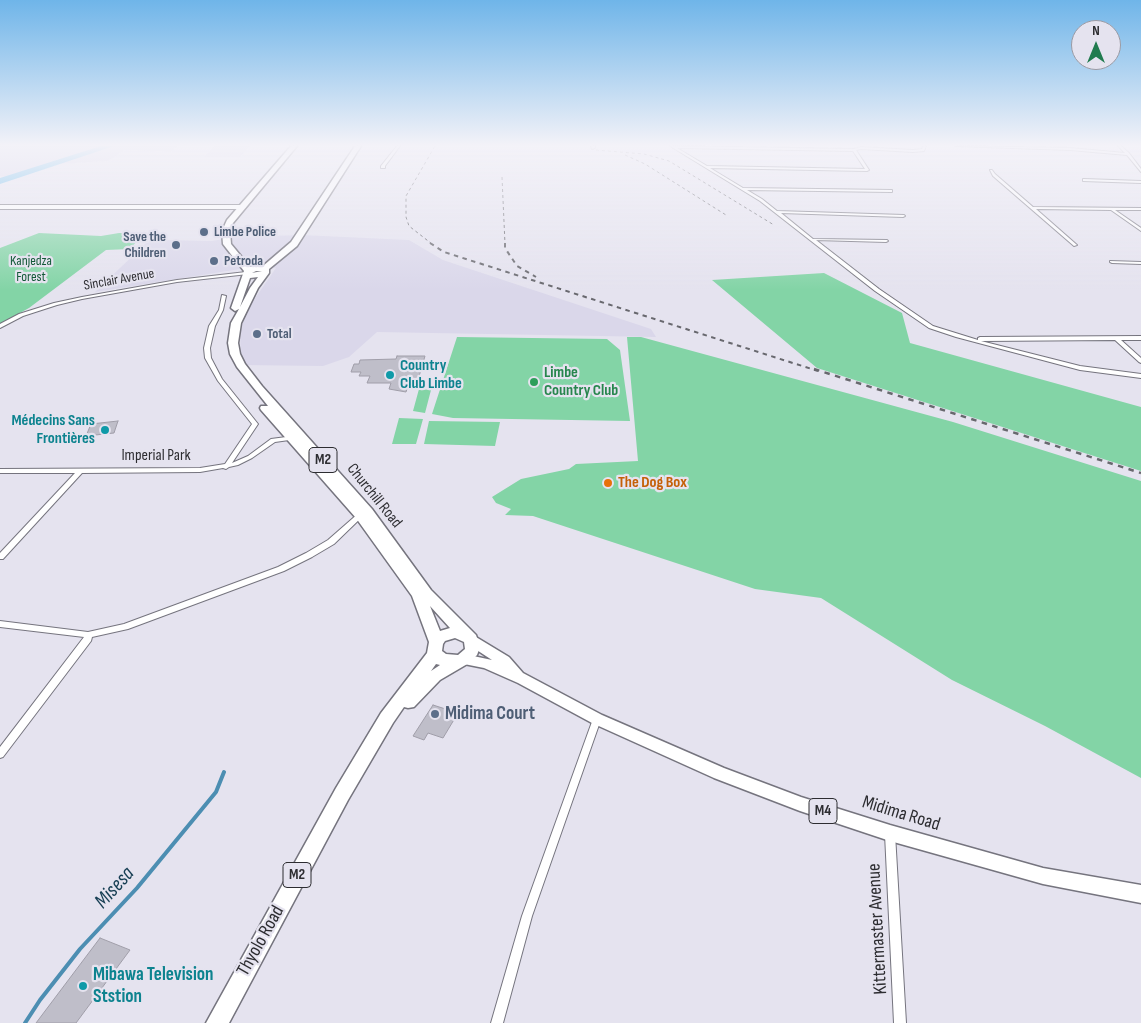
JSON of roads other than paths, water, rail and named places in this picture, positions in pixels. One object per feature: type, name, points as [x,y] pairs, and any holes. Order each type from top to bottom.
[{"type":"highway","points":[[254,194],[230,222],[225,237],[228,247],[247,272],[255,276],[265,271]]},
{"type":"highway","name":"Churchill Road","points":[[327,194],[294,244],[265,271],[254,288],[236,323],[233,343],[235,354],[240,365],[258,388],[304,438],[426,593],[469,637]]},
{"type":"highway","name":"Churchill Road","points":[[247,272],[227,344],[228,356],[233,367],[290,438],[364,513],[419,595],[435,648]]},
{"type":"highway","points":[[454,632],[469,637],[474,647],[469,656],[461,660],[447,662],[435,648],[440,637],[454,632]]},
{"type":"highway","name":"Thyolo Road","points":[[217,1023],[338,802],[393,709],[435,648]]},
{"type":"highway","name":"Thyolo Road","points":[[381,729],[435,676],[461,660]]},
{"type":"main road","points":[[0,207],[243,207]]},
{"type":"main road","name":"Midima Road","points":[[469,637],[504,661],[523,679]]},
{"type":"main road","name":"Midima Road","points":[[461,660],[486,663],[523,679],[596,718],[719,773],[800,804],[890,833],[1043,876],[1141,894]]},
{"type":"street","points":[[751,194],[814,239],[920,321],[942,332],[1080,368],[1141,376]]},
{"type":"street","points":[[1017,194],[1075,245]]},
{"type":"street","points":[[1034,208],[1141,209]]},
{"type":"street","points":[[1112,209],[1141,230]]},
{"type":"street","points":[[777,212],[903,216]]},
{"type":"street","points":[[814,239],[886,242]]},
{"type":"street","points":[[1112,262],[1141,263]]},
{"type":"street","name":"Sinclair Avenue","points":[[0,326],[21,315],[82,298],[247,272]]},
{"type":"street","points":[[224,296],[206,348],[208,358],[220,380],[255,424],[241,442],[226,467]]},
{"type":"street","points":[[970,339],[1141,338]]},
{"type":"street","points":[[1117,339],[1141,362]]},
{"type":"street","name":"Imperial Park","points":[[0,471],[200,470],[226,467],[250,457],[274,440],[304,438]]},
{"type":"street","points":[[0,557],[81,470]]},
{"type":"street","points":[[0,624],[88,635],[107,632],[142,622],[281,569],[331,542],[364,513]]},
{"type":"street","points":[[0,754],[88,639],[88,635]]},
{"type":"street","points":[[498,1023],[528,916],[596,718]]},
{"type":"street","name":"Kittermaster Avenue","points":[[890,833],[900,1023]]},
{"type":"waterway","name":"Misesa","points":[[25,1023],[40,1000],[80,949],[137,888],[216,792],[224,772]]},
{"type":"railway","points":[[407,194],[406,217],[409,226],[432,244]]},
{"type":"railway","points":[[503,194],[505,244]]},
{"type":"railway","points":[[692,194],[726,215]]},
{"type":"railway","points":[[723,194],[774,225]]},
{"type":"railway","points":[[430,243],[444,252],[818,371]]},
{"type":"railway","points":[[505,244],[505,248],[517,266],[536,277]]},
{"type":"railway","points":[[814,369],[1141,473]]},
{"type":"place","name":"Limbe Police","points":[[204,232]]},
{"type":"place","name":"Save the Children","points":[[176,245]]},
{"type":"place","name":"Petroda","points":[[214,261]]},
{"type":"place","name":"Total","points":[[257,334]]},
{"type":"place","name":"Country Club Limbe","points":[[390,375]]},
{"type":"place","name":"Limbe Country Club","points":[[534,382]]},
{"type":"place","name":"Médecins Sans Frontières","points":[[105,430]]},
{"type":"place","name":"The Dog Box","points":[[608,483]]},
{"type":"place","name":"Midima Court","points":[[435,714]]},
{"type":"place","name":"Mibawa Television Ststion","points":[[83,986]]},
{"type":"park label","name":"Kanjedza Forest","points":[[31,270]]}]
